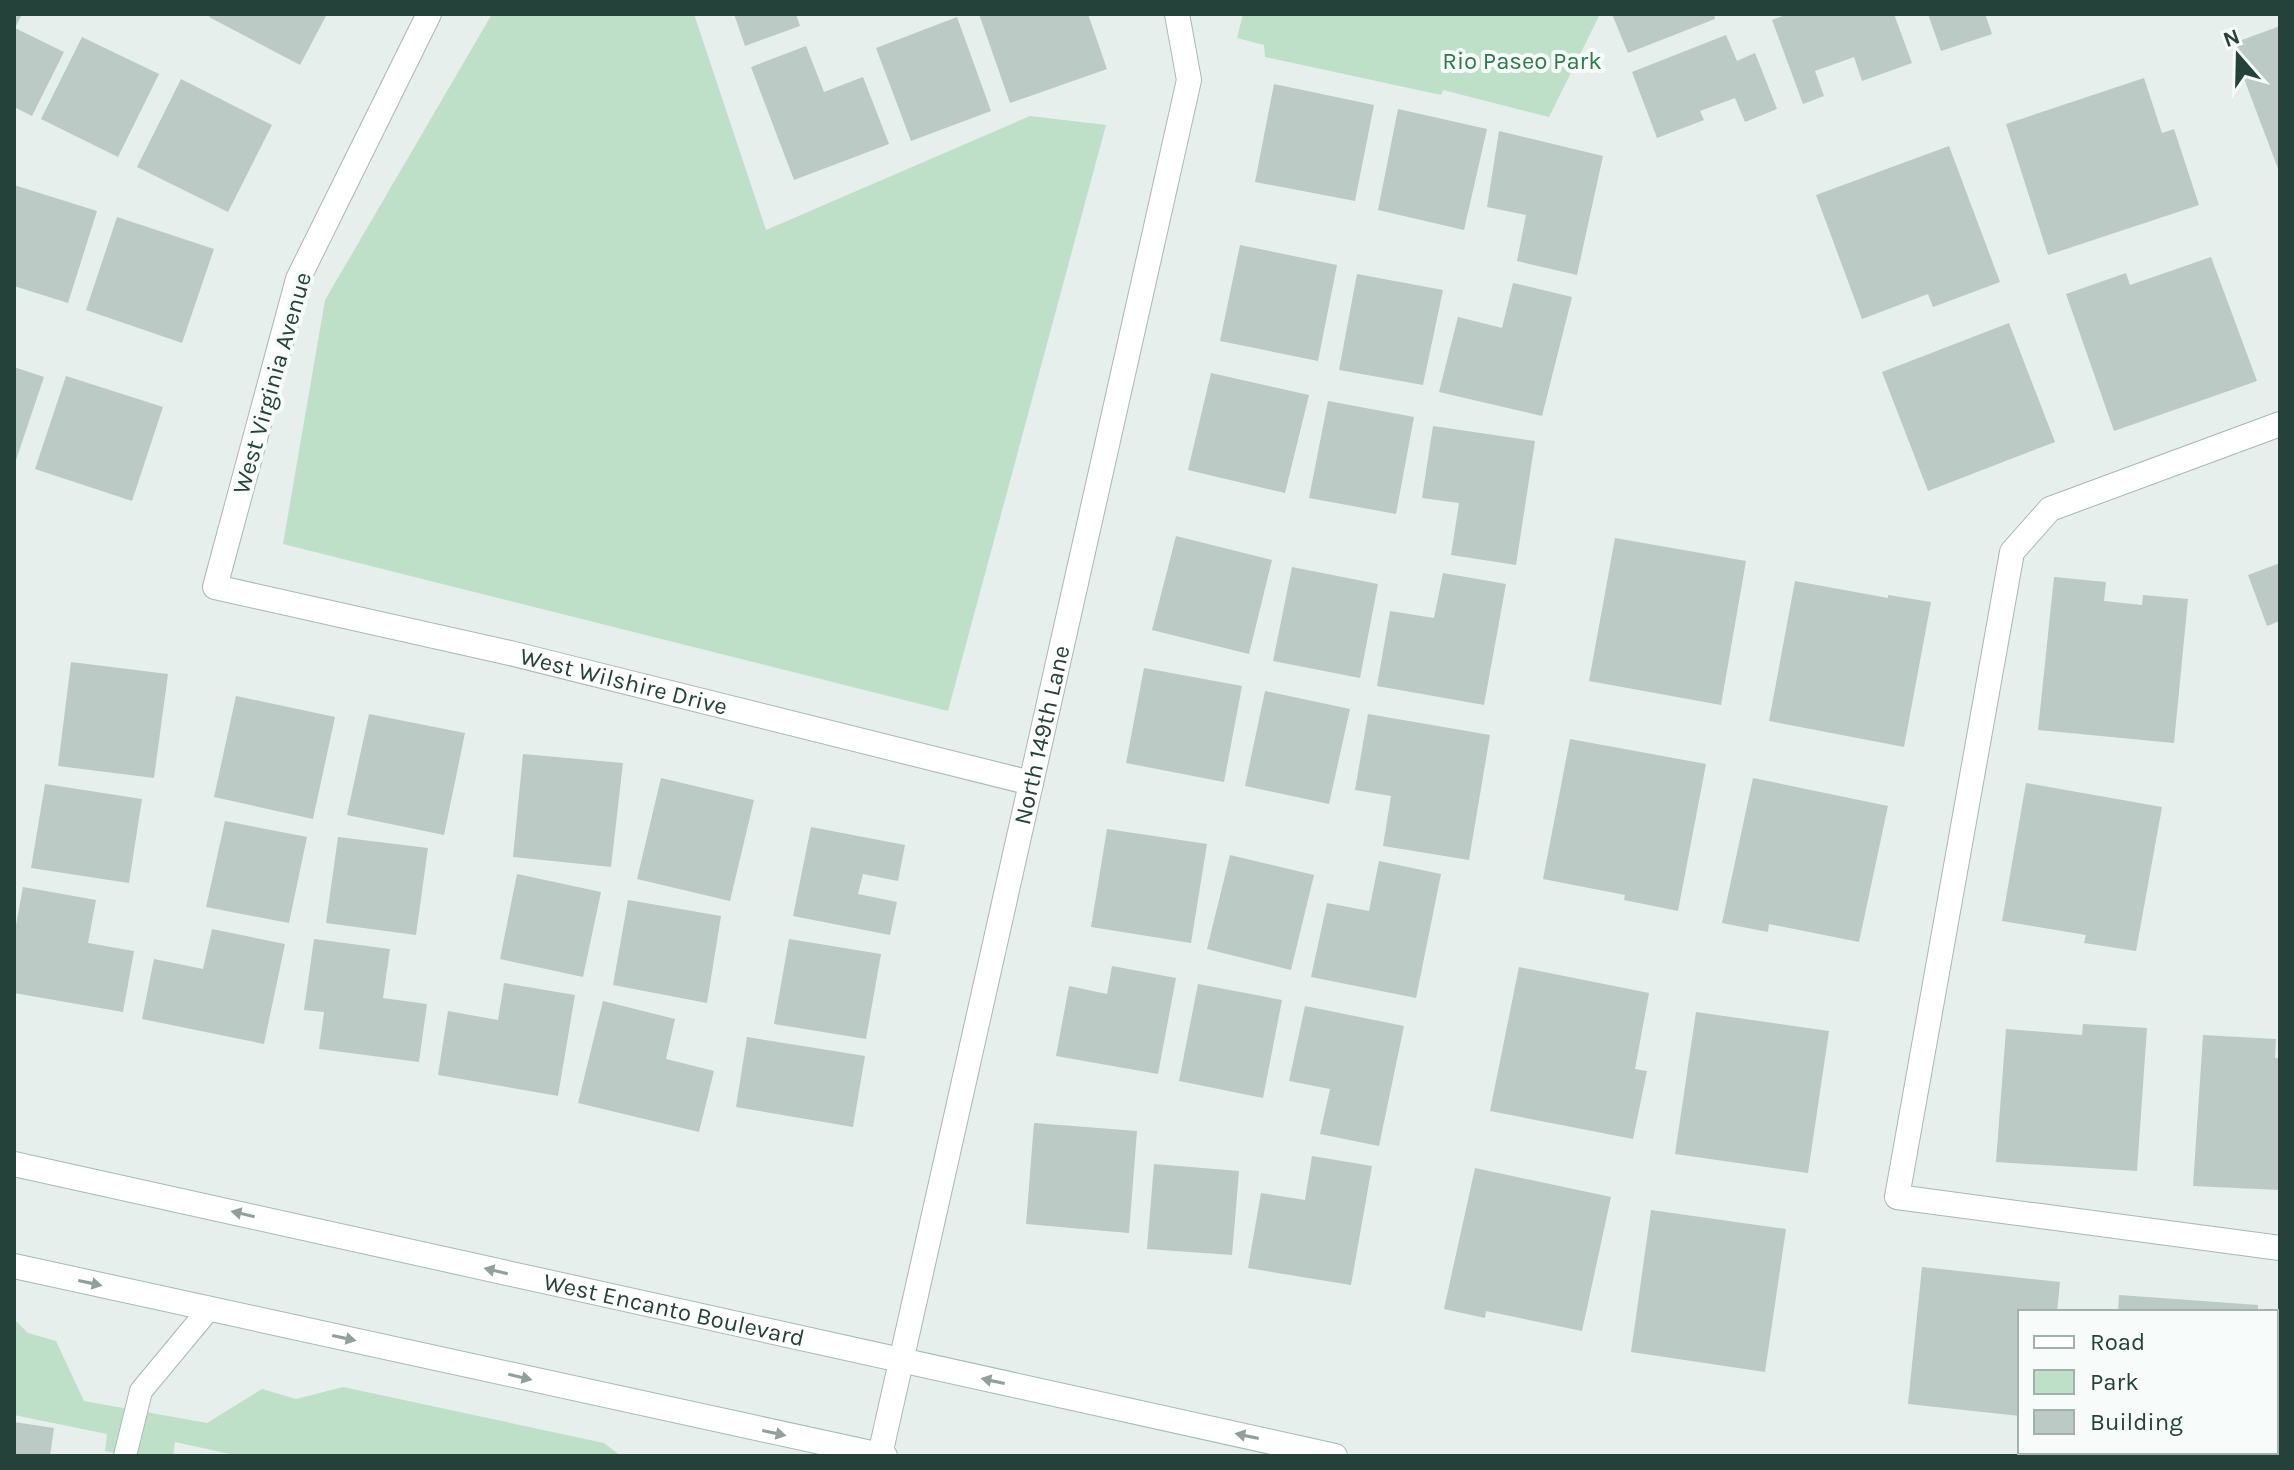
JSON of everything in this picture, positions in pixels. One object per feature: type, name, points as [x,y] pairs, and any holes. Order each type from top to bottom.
[{"type":"street","name":"West Virginia Avenue","points":[[215,587],[298,279],[429,14]]},
{"type":"street","name":"North 149th Lane","points":[[882,1456],[1189,80],[1177,14]]},
{"type":"street","points":[[2280,424],[2050,509],[2012,552],[1897,1197],[2280,1248]]},
{"type":"street","name":"West Wilshire Drive","points":[[215,587],[510,653],[1031,783]]},
{"type":"street","name":"West Encanto Boulevard","points":[[14,1164],[1335,1456]]},
{"type":"street","points":[[14,1266],[882,1456]]},
{"type":"lane","points":[[125,1456],[141,1391],[209,1309]]},
{"type":"green space","points":[[492,14],[694,14],[766,230],[1030,116],[1106,125],[948,711],[283,544],[325,300]]},
{"type":"green space","name":"Rio Paseo Park","points":[[1243,14],[1600,14],[1549,117],[1443,90],[1441,95],[1265,57],[1264,45],[1237,38]]},
{"type":"green space","points":[[14,1319],[28,1333],[56,1341],[84,1401],[207,1423],[262,1389],[296,1399],[343,1387],[604,1443],[621,1456],[239,1456],[175,1442],[173,1456],[129,1456],[105,1451],[107,1434],[14,1415]]},
{"type":"building","points":[[14,14],[22,14],[15,28],[64,52],[32,116],[14,107]]},
{"type":"building","points":[[211,14],[327,14],[300,65],[209,17]]},
{"type":"building","points":[[734,14],[796,14],[800,26],[745,46]]},
{"type":"building","points":[[979,14],[1088,14],[1107,69],[1010,103]]},
{"type":"building","points":[[1612,14],[1714,14],[1715,19],[1628,53]]},
{"type":"building","points":[[1788,14],[1894,14],[1912,63],[1862,81],[1854,57],[1815,71],[1824,96],[1803,104],[1772,20]]},
{"type":"building","points":[[1928,14],[1985,14],[1992,34],[1941,51]]},
{"type":"building","points":[[957,17],[991,111],[911,141],[876,48]]},
{"type":"building","points":[[2280,26],[2280,174],[2231,44]]},
{"type":"building","points":[[1726,35],[1737,61],[1755,53],[1777,109],[1745,122],[1735,98],[1700,111],[1704,120],[1657,138],[1632,72]]},
{"type":"building","points":[[82,37],[159,74],[118,157],[41,119]]},
{"type":"building","points":[[806,46],[824,92],[863,77],[889,144],[794,180],[751,67]]},
{"type":"building","points":[[2144,78],[2162,133],[2174,129],[2199,205],[2048,255],[2006,124]]},
{"type":"building","points":[[181,79],[272,125],[228,212],[137,167]]},
{"type":"building","points":[[1274,84],[1374,105],[1355,201],[1255,182]]},
{"type":"building","points":[[1398,109],[1487,129],[1464,230],[1378,210]]},
{"type":"building","points":[[1499,131],[1603,156],[1577,275],[1517,261],[1526,215],[1487,207]]},
{"type":"building","points":[[1949,146],[2000,282],[1933,307],[1928,294],[1862,319],[1816,195]]},
{"type":"building","points":[[14,185],[97,211],[68,303],[14,286]]},
{"type":"building","points":[[117,217],[214,249],[182,343],[86,310]]},
{"type":"building","points":[[1240,245],[1337,265],[1318,361],[1220,341]]},
{"type":"building","points":[[2211,257],[2257,381],[2114,431],[2066,294],[2126,273],[2130,285]]},
{"type":"building","points":[[1357,274],[1443,290],[1423,385],[1339,370]]},
{"type":"building","points":[[1513,283],[1572,297],[1542,416],[1439,392],[1458,317],[1502,328]]},
{"type":"building","points":[[2009,323],[2055,442],[1928,491],[1882,372]]},
{"type":"building","points":[[14,367],[44,377],[15,463],[14,463]]},
{"type":"building","points":[[1211,373],[1309,395],[1285,493],[1188,470]]},
{"type":"building","points":[[66,376],[163,407],[132,501],[35,469]]},
{"type":"building","points":[[1328,401],[1414,417],[1396,514],[1309,498]]},
{"type":"building","points":[[1433,426],[1535,441],[1516,565],[1451,555],[1459,503],[1422,498]]},
{"type":"building","points":[[1176,536],[1272,560],[1249,654],[1152,630]]},
{"type":"building","points":[[1615,538],[1746,561],[1721,705],[1589,681]]},
{"type":"building","points":[[2280,563],[2280,621],[2267,626],[2248,575]]},
{"type":"building","points":[[1292,567],[1378,584],[1360,678],[1273,661]]},
{"type":"building","points":[[1443,573],[1506,584],[1484,705],[1377,686],[1390,611],[1434,618]]},
{"type":"building","points":[[2054,577],[2106,582],[2104,601],[2142,605],[2143,595],[2188,599],[2174,743],[2038,730]]},
{"type":"building","points":[[1795,581],[1888,598],[1888,595],[1931,602],[1904,747],[1769,721]]},
{"type":"building","points":[[71,662],[168,674],[154,778],[58,766]]},
{"type":"building","points":[[1144,668],[1242,686],[1224,782],[1126,763]]},
{"type":"building","points":[[1265,691],[1350,709],[1329,804],[1245,786]]},
{"type":"building","points":[[236,696],[335,717],[313,819],[214,797]]},
{"type":"building","points":[[369,714],[465,733],[444,835],[347,815]]},
{"type":"building","points":[[1368,714],[1490,735],[1469,860],[1383,846],[1391,796],[1355,790]]},
{"type":"building","points":[[1570,739],[1706,764],[1678,911],[1624,900],[1625,895],[1543,879]]},
{"type":"building","points":[[523,754],[623,763],[611,867],[513,857]]},
{"type":"building","points":[[661,778],[754,800],[730,901],[637,879]]},
{"type":"building","points":[[1753,778],[1888,806],[1859,942],[1769,924],[1768,932],[1722,923]]},
{"type":"building","points":[[2026,783],[2162,807],[2136,951],[2084,943],[2086,935],[2002,921]]},
{"type":"building","points":[[45,784],[142,799],[129,883],[31,868]]},
{"type":"building","points":[[225,821],[307,837],[289,923],[206,907]]},
{"type":"building","points":[[811,827],[905,845],[898,881],[863,874],[858,894],[897,902],[890,935],[793,916]]},
{"type":"building","points":[[1107,829],[1207,844],[1191,943],[1091,927]]},
{"type":"building","points":[[338,837],[428,848],[416,935],[326,923]]},
{"type":"building","points":[[1230,855],[1314,875],[1291,970],[1207,949]]},
{"type":"building","points":[[1379,861],[1441,874],[1416,998],[1311,977],[1327,903],[1369,911]]},
{"type":"building","points":[[517,874],[601,892],[583,977],[500,959]]},
{"type":"building","points":[[23,887],[96,900],[88,943],[134,951],[123,1012],[14,993],[14,936]]},
{"type":"building","points":[[628,900],[721,916],[707,1003],[613,985]]},
{"type":"building","points":[[212,929],[285,944],[264,1044],[142,1019],[154,959],[203,969]]},
{"type":"building","points":[[314,939],[390,949],[383,998],[427,1004],[419,1062],[319,1049],[324,1012],[304,1010]]},
{"type":"building","points":[[789,939],[881,954],[866,1039],[774,1024]]},
{"type":"building","points":[[1112,966],[1176,978],[1158,1074],[1056,1056],[1069,986],[1107,994]]},
{"type":"building","points":[[1519,967],[1649,993],[1635,1069],[1647,1071],[1633,1139],[1490,1111]]},
{"type":"building","points":[[504,983],[575,995],[558,1096],[438,1075],[448,1011],[498,1020]]},
{"type":"building","points":[[1198,984],[1282,1000],[1263,1098],[1179,1081]]},
{"type":"building","points":[[603,1001],[675,1019],[666,1059],[714,1071],[699,1132],[578,1103]]},
{"type":"building","points":[[1305,1006],[1404,1026],[1379,1146],[1320,1134],[1330,1089],[1289,1081]]},
{"type":"building","points":[[1696,1012],[1829,1031],[1808,1173],[1675,1154]]},
{"type":"building","points":[[2083,1024],[2147,1028],[2137,1171],[1996,1162],[2006,1029],[2082,1035]]},
{"type":"building","points":[[2203,1035],[2276,1039],[2275,1058],[2280,1058],[2280,1190],[2193,1186]]},
{"type":"building","points":[[747,1037],[865,1056],[853,1127],[736,1107]]},
{"type":"building","points":[[1034,1123],[1137,1131],[1129,1233],[1026,1224]]},
{"type":"building","points":[[1312,1156],[1372,1166],[1351,1285],[1248,1268],[1261,1193],[1305,1200]]},
{"type":"building","points":[[1154,1164],[1239,1171],[1232,1255],[1147,1249]]},
{"type":"building","points":[[1475,1168],[1611,1197],[1582,1331],[1486,1311],[1485,1318],[1444,1309]]},
{"type":"building","points":[[1651,1210],[1786,1229],[1765,1372],[1631,1352]]},
{"type":"building","points":[[1922,1267],[2060,1282],[2057,1310],[2018,1310],[2018,1416],[1908,1404]]},
{"type":"building","points":[[2119,1295],[2258,1305],[2258,1310],[2118,1310]]},
{"type":"building","points":[[14,1422],[54,1428],[50,1456],[14,1456]]}]
